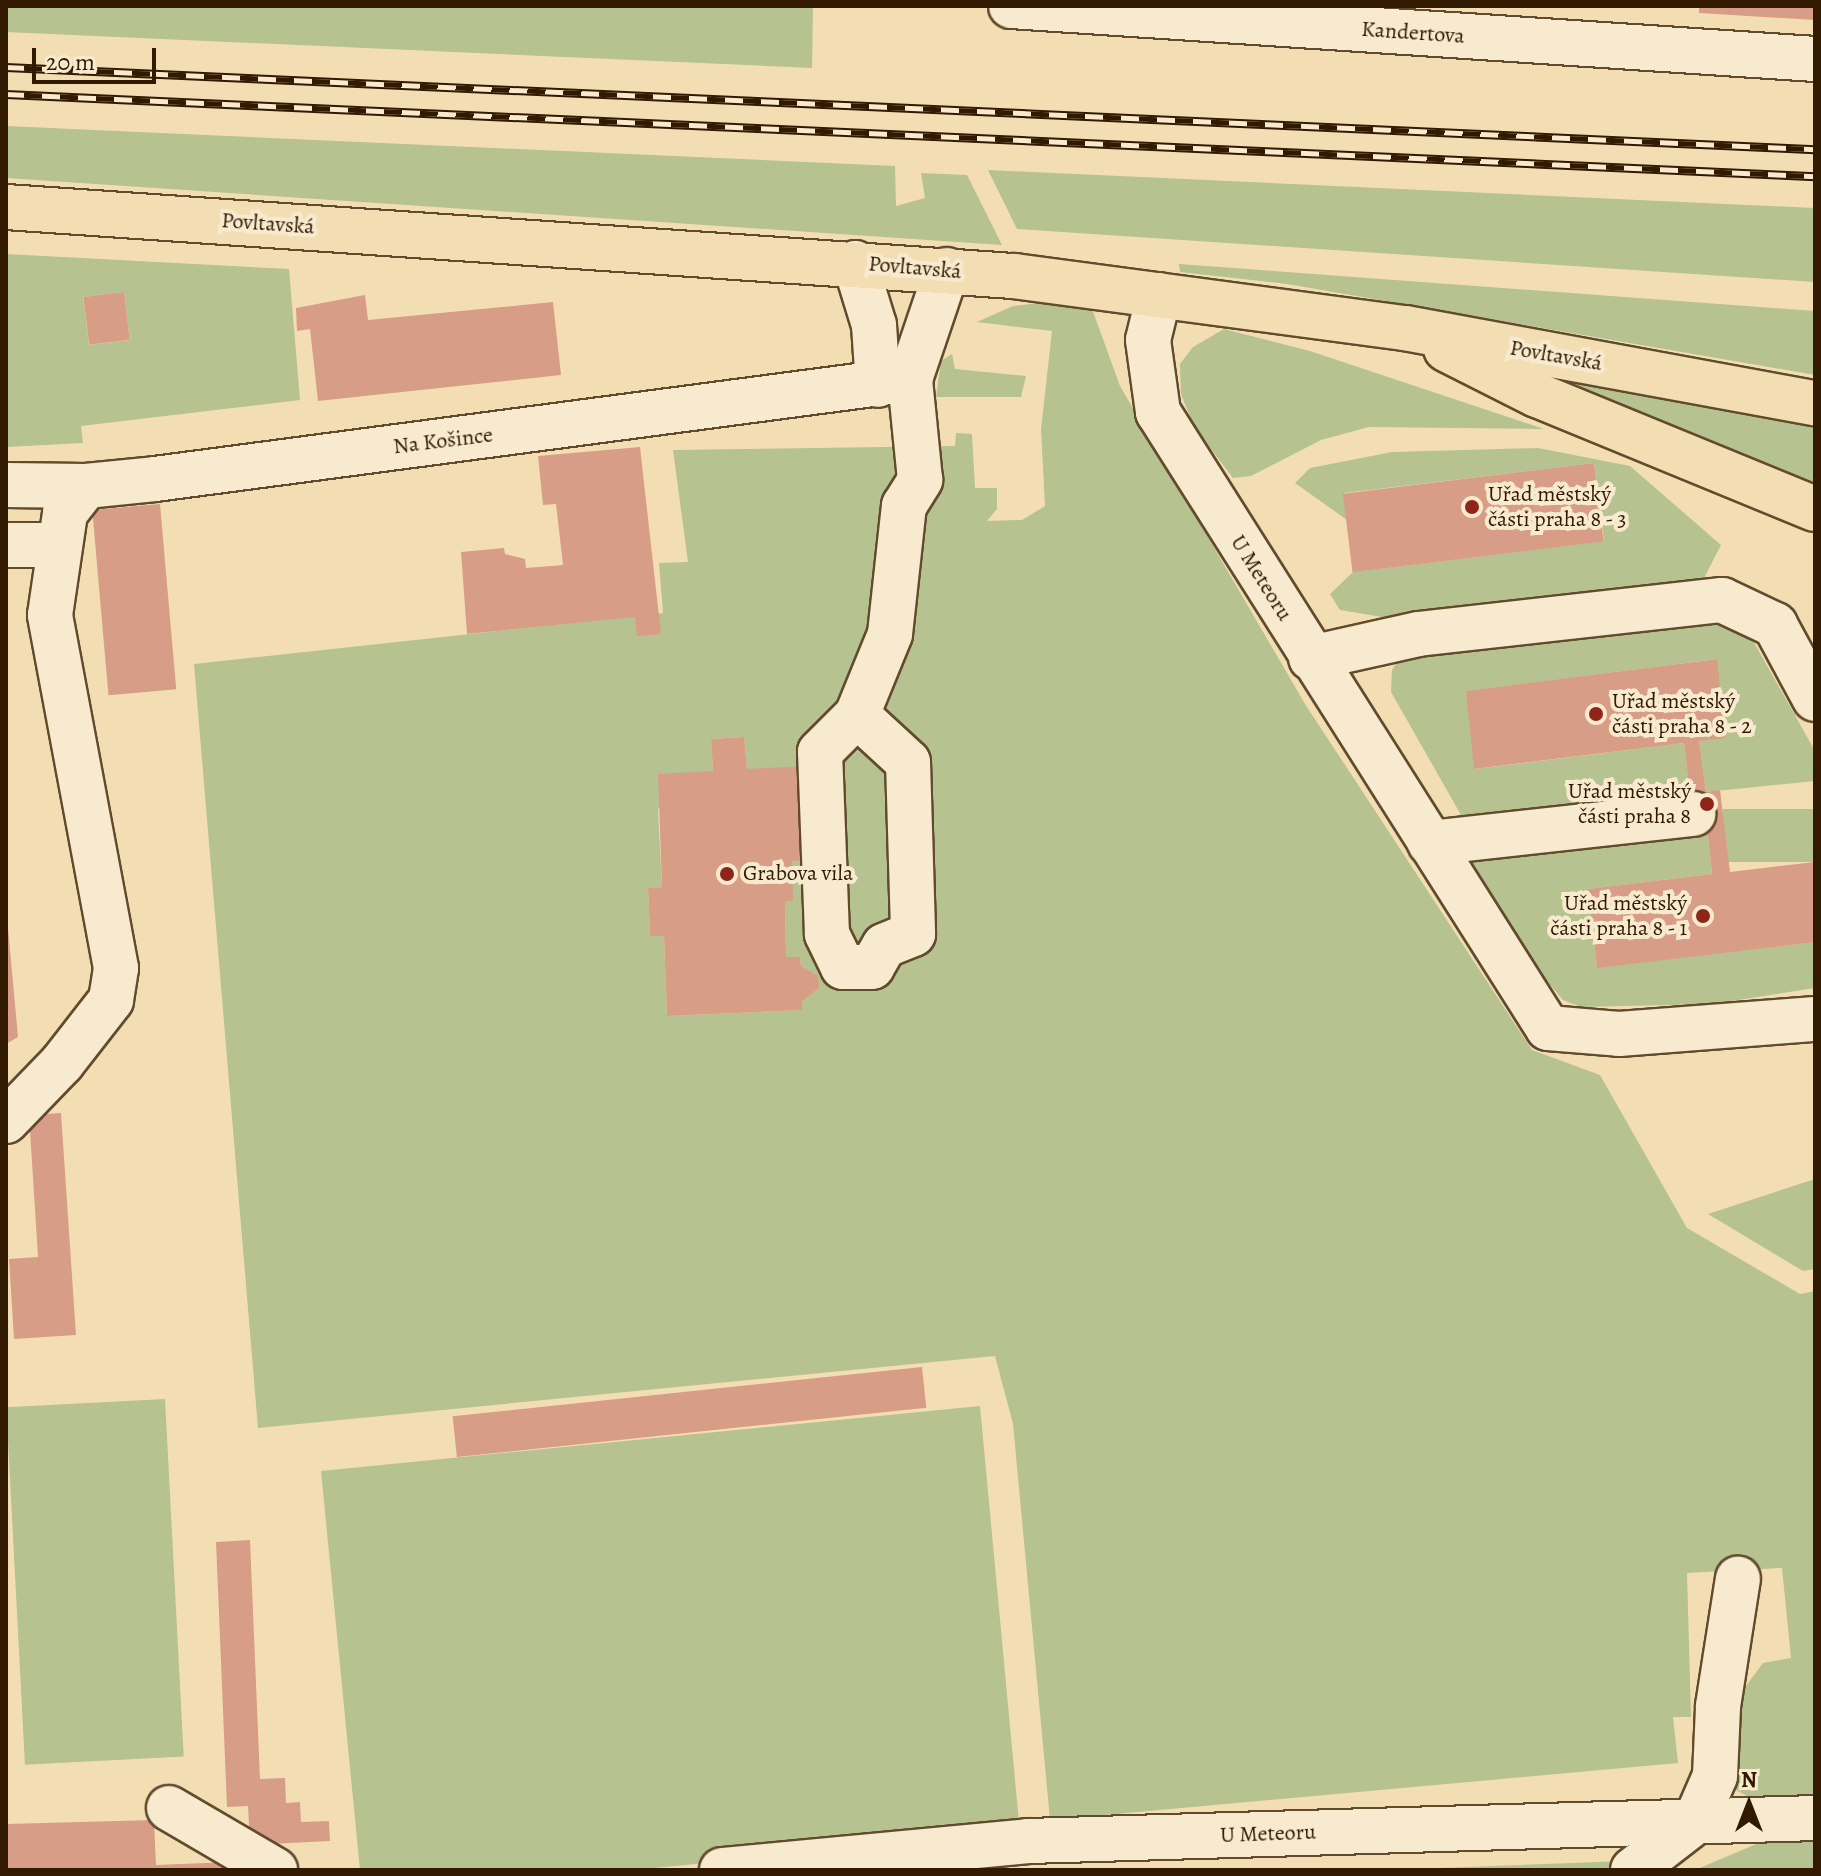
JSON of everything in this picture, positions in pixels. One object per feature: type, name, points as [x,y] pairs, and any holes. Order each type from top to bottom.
[{"type":"main road","name":"Povltavská","points":[[6,207],[947,270],[1405,328],[1815,403]]},
{"type":"main road","points":[[1405,328],[1537,395],[1815,509]]},
{"type":"street","name":"Kandertova","points":[[1011,6],[1815,59]]},
{"type":"street","points":[[855,263],[874,325],[918,443],[920,480],[904,506],[890,634],[857,715],[820,752],[827,934],[843,967],[872,967],[884,946],[913,934],[908,762],[857,715]]},
{"type":"street","points":[[894,382],[947,270]]},
{"type":"street","name":"U Meteoru","points":[[1159,295],[1148,340],[1158,412],[1548,1028],[1619,1034],[1815,1019]]},
{"type":"street","name":"Na Košince","points":[[6,485],[86,486],[155,479],[894,382]]},
{"type":"street","points":[[6,1121],[62,1063],[111,1000],[116,968],[50,615],[65,513],[86,486]]},
{"type":"street","points":[[6,545],[60,545]]},
{"type":"street","points":[[1311,658],[1418,634],[1722,600],[1775,625],[1815,699]]},
{"type":"street","points":[[1430,843],[1693,814]]},
{"type":"street","points":[[1682,1870],[1695,1822],[1715,1776],[1718,1706],[1738,1579]]},
{"type":"street","points":[[169,1808],[275,1870]]},
{"type":"street","name":"U Meteoru","points":[[722,1870],[1028,1841],[1815,1818]]},
{"type":"street","points":[[1633,1870],[1695,1822]]},
{"type":"green space","points":[[6,6],[813,6],[812,68],[6,32]]},
{"type":"green space","points":[[6,126],[895,166],[896,206],[925,198],[921,173],[967,175],[1002,245],[6,178]]},
{"type":"green space","points":[[988,170],[1815,208],[1815,282],[1017,229]]},
{"type":"green space","points":[[6,254],[289,269],[300,400],[81,426],[83,443],[6,447]],"holes":[[[124,292],[130,340],[89,345],[83,297]]]},
{"type":"green space","points":[[1179,264],[1815,311],[1815,375],[1287,284],[1180,272]]},
{"type":"green space","points":[[1047,302],[1091,306],[1120,386],[1305,704],[1532,1050],[1600,1075],[1687,1228],[1800,1294],[1815,1291],[1815,1805],[1764,1806],[1736,1790],[1734,1702],[1763,1663],[1791,1658],[1782,1568],[1687,1573],[1691,1717],[1673,1717],[1678,1763],[1050,1820],[1013,1424],[995,1356],[258,1428],[194,664],[663,613],[659,563],[688,562],[673,450],[955,446],[956,433],[972,434],[975,488],[997,488],[997,509],[987,521],[1022,520],[1045,506],[1041,429],[1052,331],[977,322],[1013,306]],"holes":[[[744,737],[747,769],[793,901],[785,901],[786,957],[800,957],[801,966],[817,976],[819,988],[802,1002],[802,1010],[667,1016],[664,936],[650,935],[648,888],[662,887],[658,809],[713,771],[711,739]]]},
{"type":"green space","points":[[1224,329],[1310,351],[1544,429],[1369,427],[1321,440],[1251,476],[1233,478],[1194,427],[1181,394],[1180,364],[1193,347]]},
{"type":"green space","points":[[952,354],[955,369],[1026,376],[1021,397],[936,397],[941,361]]},
{"type":"green space","points":[[1569,378],[1815,427],[1815,489],[1581,388]]},
{"type":"green space","points":[[1538,448],[1630,466],[1721,545],[1704,578],[1388,618],[1340,610],[1330,594],[1353,572],[1604,541],[1594,463],[1344,493],[1347,520],[1295,483],[1310,468],[1392,452]]},
{"type":"green space","points":[[1718,608],[1742,621],[1815,751],[1815,781],[1706,792],[1699,741],[1725,737],[1716,659],[1467,691],[1475,769],[1684,743],[1690,793],[1465,822],[1391,692],[1392,670],[1406,648]]},
{"type":"green space","points":[[1723,809],[1815,809],[1815,862],[1723,862]]},
{"type":"green space","points":[[1707,827],[1712,874],[1588,889],[1597,967],[1815,942],[1815,988],[1712,1004],[1581,1007],[1563,1000],[1541,974],[1472,864],[1474,854]]},
{"type":"green space","points":[[1815,1179],[1815,1269],[1803,1271],[1708,1214]]},
{"type":"green space","points":[[165,1399],[184,1757],[25,1765],[6,1407]]},
{"type":"green space","points":[[980,1406],[1020,1833],[633,1870],[360,1870],[321,1471]]},
{"type":"green space","points":[[1815,1841],[1815,1870],[1695,1870],[1761,1842]]},
{"type":"green space","points":[[1625,1861],[1606,1870],[1384,1870]]},
{"type":"building","points":[[1699,6],[1815,6],[1815,20],[1699,13]]},
{"type":"building","points":[[124,292],[130,340],[89,345],[83,297]]},
{"type":"building","points":[[365,295],[368,320],[553,302],[561,375],[318,401],[310,329],[297,331],[296,308]]},
{"type":"building","points":[[640,447],[661,634],[637,636],[635,617],[467,634],[461,552],[504,548],[505,554],[525,559],[526,568],[563,565],[556,504],[543,505],[538,456]]},
{"type":"building","name":"Uřad městský části praha 8 - 3","points":[[1594,463],[1604,541],[1353,572],[1343,494]]},
{"type":"building","points":[[160,504],[176,689],[108,695],[92,510]]},
{"type":"building","points":[[1717,659],[1725,738],[1699,741],[1706,792],[1720,790],[1730,872],[1815,862],[1815,942],[1597,968],[1588,889],[1712,874],[1707,827],[1694,829],[1684,743],[1474,769],[1466,691]]},
{"type":"building","name":"Grabova vila","points":[[744,737],[747,769],[809,766],[813,860],[792,861],[793,901],[785,901],[786,957],[800,957],[801,966],[818,976],[819,988],[802,1002],[802,1010],[667,1016],[664,936],[650,936],[648,888],[662,887],[658,774],[713,771],[711,739]]},
{"type":"building","points":[[6,906],[18,1037],[6,1044]]},
{"type":"building","points":[[61,1113],[76,1335],[14,1339],[9,1259],[38,1257],[29,1115]]},
{"type":"building","points":[[922,1367],[926,1408],[457,1457],[453,1416]]},
{"type":"building","points":[[250,1540],[260,1779],[285,1778],[286,1803],[300,1802],[301,1822],[329,1821],[330,1841],[250,1845],[248,1806],[227,1807],[216,1542]]},
{"type":"building","points":[[154,1820],[156,1865],[231,1862],[231,1870],[6,1870],[6,1824]]},
{"type":"railway","points":[[6,67],[1815,149]]},
{"type":"railway","points":[[6,94],[1815,176]]},
{"type":"place","name":"Uřad městský části praha 8 - 3","points":[[1472,507]]},
{"type":"place","name":"Uřad městský části praha 8 - 2","points":[[1596,714]]},
{"type":"place","name":"Uřad městský části praha 8","points":[[1707,804]]},
{"type":"place","name":"Grabova vila","points":[[727,874]]},
{"type":"place","name":"Uřad městský části praha 8 - 1","points":[[1703,916]]}]
